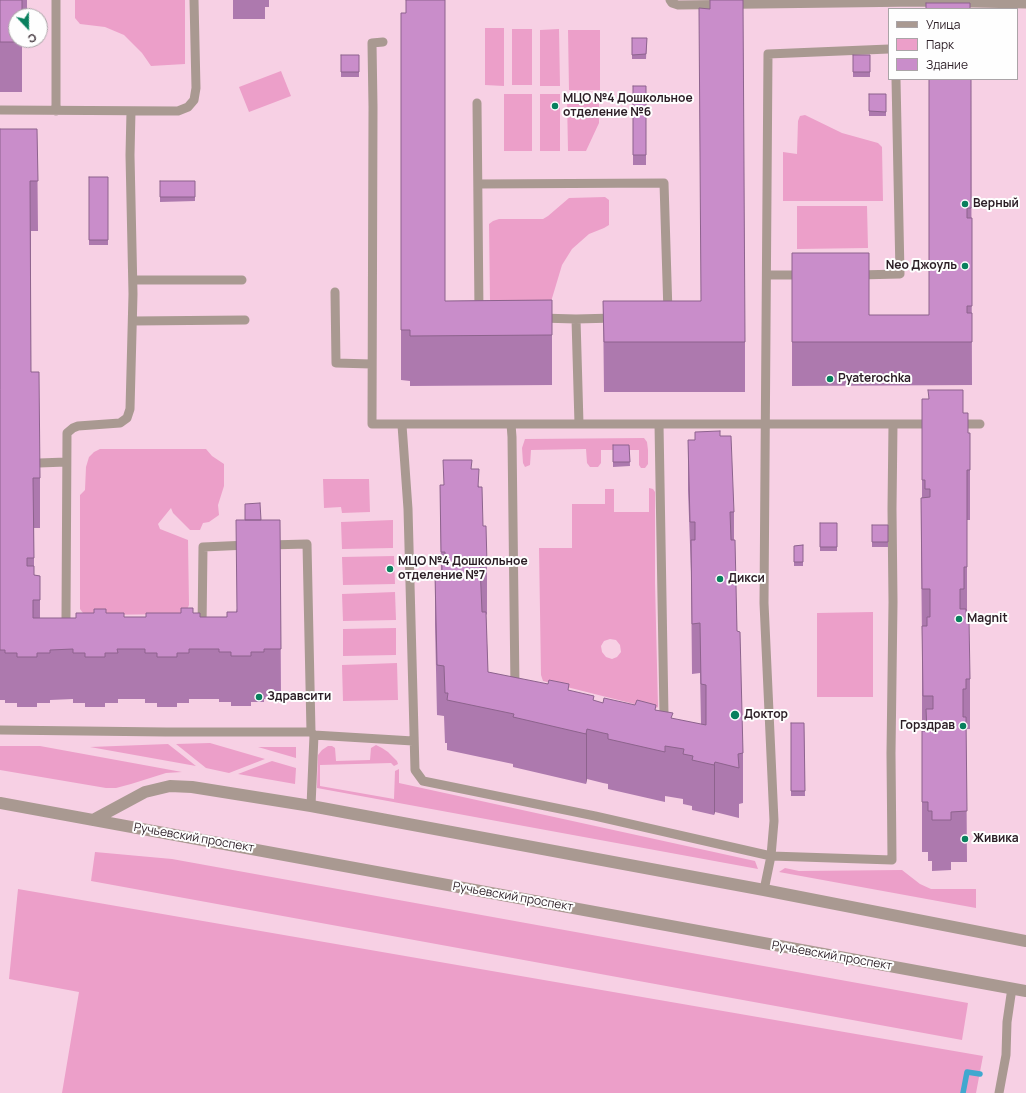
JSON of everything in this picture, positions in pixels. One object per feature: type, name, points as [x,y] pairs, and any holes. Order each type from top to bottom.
[{"type":"street","points":[[93,820],[145,792],[170,786],[192,787],[312,806],[764,890],[1026,941]]},
{"type":"street","name":"Ручьевский проспект","points":[[0,803],[1026,991]]},
{"type":"lane","points":[[56,0],[56,111]]},
{"type":"lane","points":[[0,110],[178,112],[188,107],[194,100],[196,88],[194,0]]},
{"type":"lane","points":[[670,0],[672,3],[678,5],[761,2],[902,4],[921,2],[1026,4]]},
{"type":"lane","points":[[383,42],[372,43],[372,424],[980,424]]},
{"type":"lane","points":[[764,890],[771,856],[774,821],[764,603],[768,54],[888,49]]},
{"type":"lane","points":[[845,275],[900,274],[896,80]]},
{"type":"lane","points":[[476,103],[479,319],[486,319]]},
{"type":"lane","points":[[81,629],[74,629],[69,626],[66,618],[66,437],[67,433],[78,426],[120,423],[127,418],[130,409],[133,280],[130,155],[131,111]]},
{"type":"lane","points":[[478,184],[664,183],[668,317],[662,317]]},
{"type":"lane","points":[[767,275],[814,275]]},
{"type":"lane","points":[[133,280],[242,280]]},
{"type":"lane","points":[[335,292],[336,363],[371,364]]},
{"type":"lane","points":[[528,318],[626,318]]},
{"type":"lane","points":[[576,319],[579,424]]},
{"type":"lane","points":[[132,321],[244,320]]},
{"type":"lane","points":[[511,424],[515,691],[518,696]]},
{"type":"lane","points":[[657,729],[660,726],[664,715],[659,424]]},
{"type":"lane","points":[[402,425],[408,509],[413,741],[415,770],[423,781],[595,816],[771,856],[892,860],[891,753],[894,602],[892,509],[893,424]]},
{"type":"lane","points":[[39,462],[66,462]]},
{"type":"lane","points":[[194,628],[202,628],[203,546],[307,544],[313,734],[312,806]]},
{"type":"lane","points":[[0,730],[313,734],[413,741]]},
{"type":"lane","points":[[999,1093],[1006,1055],[1007,1022],[1012,988]]},
{"type":"green space","points":[[75,0],[185,0],[185,64],[151,66],[142,53],[124,35],[105,27],[80,24],[75,18]]},
{"type":"green space","points":[[485,28],[504,28],[504,86],[485,85]]},
{"type":"green space","points":[[512,29],[532,29],[532,85],[512,85]]},
{"type":"green space","points":[[559,29],[560,86],[540,86],[540,30]]},
{"type":"green space","points":[[568,30],[600,30],[600,90],[569,90]]},
{"type":"green space","points":[[281,71],[291,96],[249,112],[239,87]]},
{"type":"green space","points":[[504,94],[532,94],[532,151],[504,151]]},
{"type":"green space","points":[[540,94],[560,94],[560,151],[540,151]]},
{"type":"green space","points":[[567,98],[599,98],[599,123],[586,151],[568,151]]},
{"type":"green space","points":[[805,115],[842,133],[878,143],[882,147],[883,201],[783,201],[783,152],[797,154],[798,121],[800,116]]},
{"type":"green space","points":[[605,197],[609,200],[609,225],[589,234],[572,249],[562,265],[550,305],[493,304],[490,300],[489,224],[499,219],[543,219],[569,198]]},
{"type":"green space","points":[[797,206],[867,206],[868,248],[797,249]]},
{"type":"green space","points":[[644,438],[647,442],[648,450],[648,464],[645,468],[641,468],[639,465],[639,450],[601,450],[601,463],[598,467],[590,467],[587,463],[586,449],[531,450],[530,465],[525,467],[523,463],[522,448],[525,439]]},
{"type":"green space","points":[[100,449],[206,449],[212,456],[224,464],[224,486],[218,505],[219,515],[209,522],[203,523],[200,530],[190,530],[173,513],[171,508],[158,524],[160,529],[188,540],[189,605],[187,610],[182,614],[89,615],[83,613],[80,609],[80,495],[85,490],[86,467],[89,457]]},
{"type":"green space","points":[[323,479],[369,479],[370,512],[342,513],[341,507],[324,508]]},
{"type":"green space","points":[[649,488],[653,489],[655,492],[655,583],[658,707],[654,709],[543,681],[541,675],[539,548],[572,548],[572,504],[605,504],[605,489],[614,489],[614,512],[649,512]],"holes":[[[610,639],[616,640],[620,645],[621,652],[617,657],[612,659],[606,657],[602,652],[601,646],[604,641]]]},
{"type":"green space","points":[[393,520],[393,548],[342,549],[341,522]]},
{"type":"green space","points":[[394,556],[395,584],[343,585],[342,557]]},
{"type":"green space","points":[[395,592],[396,620],[343,621],[342,594]]},
{"type":"green space","points":[[873,612],[873,697],[817,697],[817,613]]},
{"type":"green space","points":[[396,628],[396,655],[343,656],[343,629]]},
{"type":"green space","points":[[397,663],[398,700],[343,701],[342,665]]},
{"type":"green space","points":[[210,743],[265,759],[229,773],[206,768],[176,744]]},
{"type":"green space","points":[[168,744],[196,766],[90,747]]},
{"type":"green space","points":[[376,745],[388,752],[398,764],[394,766],[391,763],[320,765],[320,786],[394,799],[395,771],[399,769],[399,783],[755,861],[758,869],[317,788],[318,755],[322,750],[328,746],[335,748],[336,761],[370,760],[371,748]]},
{"type":"green space","points":[[0,746],[40,746],[182,772],[166,773],[116,788],[106,788],[0,770]]},
{"type":"green space","points":[[258,747],[296,747],[296,758]]},
{"type":"green space","points":[[272,761],[296,768],[295,784],[238,774]]},
{"type":"green space","points":[[95,852],[172,859],[968,1003],[962,1040],[91,881]]},
{"type":"green space","points":[[785,868],[799,871],[902,870],[920,884],[931,889],[976,889],[976,908],[779,872]]},
{"type":"green space","points":[[18,889],[983,1056],[976,1093],[62,1093],[79,992],[9,979]]},
{"type":"building","points":[[0,0],[22,0],[22,8],[8,8],[8,42],[0,42]]},
{"type":"building","points":[[406,0],[445,0],[445,301],[552,300],[552,335],[410,336],[410,330],[401,330],[401,13],[406,13]]},
{"type":"building","points":[[710,0],[743,0],[745,342],[604,342],[603,301],[701,301],[699,8],[710,9]]},
{"type":"building","points":[[926,3],[970,3],[970,8],[926,8]]},
{"type":"building","points":[[632,38],[647,38],[646,54],[632,55]]},
{"type":"building","points":[[341,55],[359,55],[359,72],[341,72]]},
{"type":"building","points":[[853,55],[870,55],[870,72],[853,72]]},
{"type":"building","points":[[929,80],[971,80],[971,208],[967,208],[967,218],[972,218],[972,306],[967,306],[967,313],[972,313],[972,342],[792,342],[792,253],[869,253],[869,315],[929,315]]},
{"type":"building","points":[[633,86],[646,86],[646,155],[633,155]]},
{"type":"building","points":[[869,94],[886,94],[886,112],[869,111]]},
{"type":"building","points":[[0,129],[37,129],[38,181],[30,181],[31,372],[39,372],[40,478],[33,478],[34,558],[27,558],[27,566],[34,566],[34,575],[40,576],[40,600],[33,600],[33,618],[76,618],[76,613],[94,613],[94,609],[106,609],[106,613],[124,613],[124,617],[146,617],[146,613],[181,613],[181,608],[193,608],[193,613],[200,613],[200,617],[227,617],[227,612],[237,612],[236,520],[280,520],[281,649],[264,649],[264,652],[251,652],[251,656],[231,656],[231,652],[219,652],[219,649],[189,649],[189,653],[177,653],[177,657],[157,657],[157,653],[145,653],[145,649],[117,649],[118,653],[105,653],[105,657],[85,657],[85,653],[73,653],[73,649],[50,650],[50,653],[37,653],[37,657],[17,657],[17,653],[5,653],[5,650],[0,650]]},
{"type":"building","points":[[89,177],[108,177],[108,240],[89,240]]},
{"type":"building","points":[[160,181],[195,181],[195,197],[160,197]]},
{"type":"building","points":[[928,390],[963,390],[963,413],[968,413],[968,433],[970,433],[970,470],[967,470],[967,567],[964,567],[964,589],[960,589],[960,609],[966,609],[966,619],[969,619],[970,679],[966,679],[966,689],[963,689],[963,717],[966,717],[967,811],[951,812],[951,820],[932,820],[932,811],[928,811],[928,802],[922,802],[922,731],[927,731],[926,709],[933,709],[933,696],[923,696],[922,626],[927,626],[927,617],[930,617],[930,589],[922,589],[921,498],[930,497],[930,489],[925,489],[925,480],[922,480],[922,399],[929,399]]},
{"type":"building","points":[[720,431],[720,436],[731,436],[734,512],[730,512],[731,540],[735,540],[737,631],[740,632],[743,753],[738,754],[739,768],[715,762],[714,765],[692,760],[693,756],[683,754],[684,749],[665,746],[665,752],[608,739],[608,734],[587,729],[586,734],[513,717],[514,714],[447,700],[448,693],[445,693],[444,666],[437,665],[435,575],[442,575],[442,563],[445,563],[445,552],[441,552],[440,485],[444,485],[443,460],[472,460],[471,469],[479,469],[478,487],[482,487],[483,526],[486,526],[487,564],[480,565],[482,612],[486,612],[488,672],[548,684],[549,680],[569,684],[568,690],[594,696],[593,700],[603,703],[604,698],[635,705],[637,700],[656,705],[655,710],[673,713],[671,718],[706,725],[706,685],[701,684],[700,623],[692,624],[691,540],[695,540],[695,522],[690,522],[688,440],[695,440],[695,432]]},
{"type":"building","points":[[613,445],[629,445],[630,462],[613,462]]},
{"type":"building","points":[[260,503],[261,520],[245,520],[245,504]]},
{"type":"building","points":[[820,523],[837,523],[837,547],[820,547]]},
{"type":"building","points":[[872,525],[888,525],[888,542],[872,542]]},
{"type":"building","points":[[803,545],[803,562],[794,562],[794,546]]},
{"type":"building","points":[[791,723],[804,723],[805,791],[791,791]]},
{"type":"waterway","points":[[963,1093],[967,1072],[980,1074]]},
{"type":"place","name":"МЦО №4 Дошкольное отделение №6","points":[[555,106]]},
{"type":"place","name":"Верный","points":[[965,204]]},
{"type":"place","name":"Neo Джоуль","points":[[965,266]]},
{"type":"place","name":"Pyaterochka","points":[[830,379]]},
{"type":"place","name":"МЦО №4 Дошкольное отделение №7","points":[[390,569]]},
{"type":"place","name":"Дикси","points":[[720,579]]},
{"type":"place","name":"Magnit","points":[[959,619]]},
{"type":"place","name":"Здравсити","points":[[259,697]]},
{"type":"place","name":"Доктор","points":[[735,715]]},
{"type":"place","name":"Горздрав","points":[[963,726]]},
{"type":"place","name":"Живика","points":[[965,839]]}]
